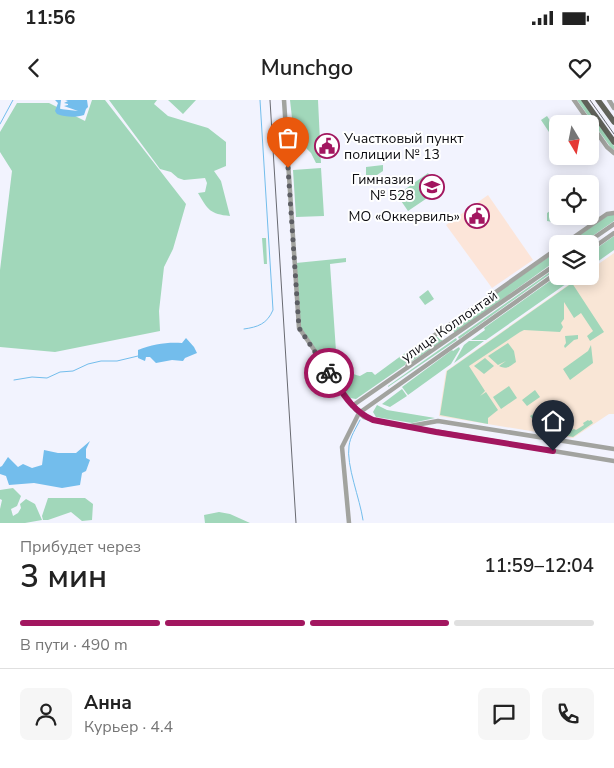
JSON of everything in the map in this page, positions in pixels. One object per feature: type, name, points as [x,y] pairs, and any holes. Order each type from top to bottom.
[{"type":"main road","points":[[584,100],[614,142]]},
{"type":"main road","points":[[598,100],[614,122]]},
{"type":"street","points":[[284,100],[299,328],[352,406],[359,413],[373,420],[614,461]]},
{"type":"street","points":[[574,100],[607,147],[614,152]]},
{"type":"street","points":[[608,100],[614,108]]},
{"type":"street","points":[[577,235],[607,214],[614,213]]},
{"type":"street","points":[[598,235],[614,224]]},
{"type":"street","points":[[599,244],[614,233]]},
{"type":"street","points":[[407,368],[411,352],[414,348],[549,254]]},
{"type":"street","name":"улица Коллонтай","points":[[352,406],[549,269]]},
{"type":"street","name":"улица Коллонтай","points":[[359,413],[549,278]]},
{"type":"street","points":[[349,523],[342,447],[359,413]]},
{"type":"street","points":[[420,427],[433,420],[614,449]]},
{"type":"shaded area","points":[[488,195],[533,260],[492,288],[446,225]]},
{"type":"shaded area","points":[[614,253],[614,414],[609,414],[573,438],[439,416],[446,371],[568,285],[599,285],[599,264]]},
{"type":"green space","points":[[92,100],[105,100],[186,204],[173,249],[164,267],[159,311],[160,331],[55,352],[0,347],[0,270],[12,171],[0,152],[0,132],[17,103],[49,103],[85,121]]},
{"type":"green space","points":[[109,100],[157,100],[154,104],[168,116],[208,128],[226,142],[226,166],[214,171],[221,181],[230,216],[218,214],[210,210],[204,203],[198,193],[205,192],[207,183],[205,178],[184,180],[171,172],[160,169]]},
{"type":"green space","points":[[168,100],[196,100],[183,114]]},
{"type":"green space","points":[[290,100],[318,100],[321,163],[316,163],[311,153],[299,141],[290,149],[288,119],[292,118]]},
{"type":"green space","points":[[577,100],[582,100],[592,115],[588,115]]},
{"type":"green space","points":[[547,116],[549,119],[549,132],[541,120]]},
{"type":"green space","points":[[599,124],[614,146],[614,150],[599,131]]},
{"type":"green space","points":[[383,165],[383,171],[377,175],[366,175],[366,167]]},
{"type":"green space","points":[[321,168],[324,216],[296,217],[293,170]]},
{"type":"green space","points":[[428,173],[439,190],[408,211],[397,195]]},
{"type":"green space","points":[[549,212],[549,221],[547,221],[547,213]]},
{"type":"green space","points":[[610,214],[614,214],[614,221],[594,235],[580,235],[594,225],[599,225],[599,222]]},
{"type":"green space","points":[[614,236],[614,250],[599,261],[599,247]]},
{"type":"green space","points":[[262,238],[266,238],[267,264],[264,264]]},
{"type":"green space","points":[[549,257],[549,266],[455,333],[450,326]]},
{"type":"green space","points":[[346,258],[346,262],[330,264],[336,351],[319,354],[300,326],[296,263]]},
{"type":"green space","points":[[549,273],[549,275],[459,339],[458,337]]},
{"type":"green space","points":[[549,282],[549,285],[564,285],[486,340],[471,340],[485,330],[484,328]]},
{"type":"green space","points":[[569,285],[573,285],[604,332],[590,341],[587,336],[593,331],[581,313],[574,318],[564,302],[564,319],[561,323],[563,327],[560,332],[524,330],[469,366],[485,391],[480,396],[486,392],[498,410],[488,418],[488,424],[440,415],[447,371]]},
{"type":"green space","points":[[428,290],[434,299],[425,305],[419,297]]},
{"type":"green space","points":[[578,335],[578,339],[565,348],[565,336]]},
{"type":"green space","points":[[436,336],[443,341],[411,362],[414,352]]},
{"type":"green space","points":[[456,338],[457,340],[388,387],[388,386]]},
{"type":"green space","points":[[469,341],[484,341],[454,363],[464,345]]},
{"type":"green space","points":[[508,343],[514,351],[516,362],[504,368],[499,366],[506,361],[498,365],[488,356]]},
{"type":"green space","points":[[591,345],[593,363],[570,380],[563,369],[588,351]]},
{"type":"green space","points":[[413,347],[405,365],[356,399],[350,398],[332,373],[339,367],[360,376],[367,372],[372,372],[375,375]]},
{"type":"green space","points":[[459,347],[460,349],[451,364],[408,395],[402,387],[452,350]]},
{"type":"green space","points":[[335,353],[336,365],[330,370],[320,355]]},
{"type":"green space","points":[[485,358],[494,366],[484,374],[474,366]]},
{"type":"green space","points":[[509,386],[517,398],[501,409],[493,397]]},
{"type":"green space","points":[[402,389],[407,396],[390,407],[382,404]]},
{"type":"green space","points":[[535,390],[540,397],[527,406],[522,400]]},
{"type":"green space","points":[[377,405],[387,410],[435,418],[412,423],[376,417],[373,412]]},
{"type":"green space","points":[[535,413],[538,418],[541,416],[542,418],[545,417],[546,419],[549,417],[551,419],[558,415],[560,420],[566,420],[556,426],[551,421],[549,422],[551,427],[545,426],[537,423],[530,416]]},
{"type":"green space","points":[[588,420],[591,420],[593,423],[573,437],[558,434],[560,428],[567,422],[571,425],[566,428],[568,432],[576,430]]},
{"type":"green space","points":[[13,488],[21,496],[17,506],[11,509],[13,516],[18,513],[21,508],[20,504],[26,499],[35,504],[42,520],[25,523],[0,523],[2,500],[0,499],[0,490]]},
{"type":"green space","points":[[48,498],[85,498],[93,504],[92,520],[82,521],[71,512],[43,520],[42,516]]},
{"type":"green space","points":[[219,512],[230,514],[250,523],[205,523],[204,515]]},
{"type":"water","points":[[55,100],[61,100],[60,109],[78,111],[64,106],[68,105],[64,103],[68,101],[65,100],[87,100],[88,107],[84,115],[74,117],[63,116],[55,111],[58,103]]},
{"type":"water","points":[[186,338],[197,353],[185,358],[183,361],[172,360],[156,363],[150,357],[146,357],[145,361],[138,358],[138,350],[160,344],[182,343]]},
{"type":"water","points":[[90,441],[86,449],[86,458],[90,460],[86,471],[82,473],[80,485],[62,488],[34,483],[9,485],[6,476],[0,474],[0,467],[8,457],[18,467],[23,464],[32,468],[42,465],[44,450],[58,453],[76,453]]},
{"type":"waterway","points":[[0,124],[13,100]]},
{"type":"waterway","points":[[244,329],[262,324],[268,319],[273,310],[260,100]]},
{"type":"waterway","points":[[14,380],[32,377],[47,378],[60,372],[73,371],[88,364],[101,361],[117,361],[138,356]]},
{"type":"waterway","points":[[360,420],[351,439],[349,454],[351,472],[363,520]]},
{"type":"tram line","points":[[590,100],[614,134]]},
{"type":"railway","points":[[270,100],[296,523]]},
{"type":"way so far","points":[[288,168],[299,328],[329,373]]},
{"type":"place","name":"Участковый пункт полиции № 13","points":[[327,146]]},
{"type":"place","name":"Гимназия № 528","points":[[432,187]]},
{"type":"place","name":"МО «Оккервиль»","points":[[477,216]]},
{"type":"route","points":[[329,373],[352,406],[364,417],[420,430],[553,451]]}]
